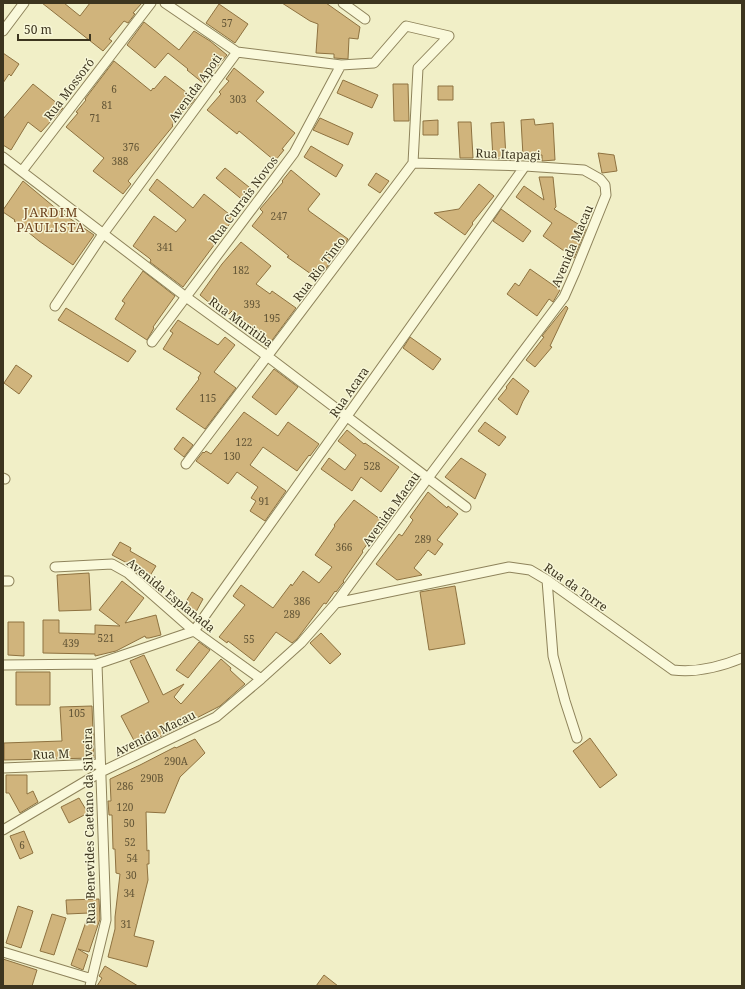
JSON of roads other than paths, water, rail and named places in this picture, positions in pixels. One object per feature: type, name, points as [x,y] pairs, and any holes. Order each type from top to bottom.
[{"type":"street","points":[[3,32],[24,3]]},
{"type":"street","name":"Rua Mossoró","points":[[22,171],[151,3]]},
{"type":"street","points":[[165,3],[237,52]]},
{"type":"street","points":[[343,3],[365,19]]},
{"type":"street","name":"Avenida Apoti","points":[[55,306],[103,234],[237,52],[341,65],[374,63],[406,26],[449,36],[418,68],[413,164]]},
{"type":"street","name":"Rua Currais Novos","points":[[152,342],[294,153],[341,65]]},
{"type":"street","name":"Rua Muritiba","points":[[3,157],[186,297],[268,356],[346,417],[466,507]]},
{"type":"street","name":"Rua Itapagi","points":[[413,164],[525,166],[584,170],[600,179]]},
{"type":"street","name":"Rua Rio Tinto","points":[[186,464],[413,164]]},
{"type":"street","name":"Rua Acara","points":[[194,631],[525,166]]},
{"type":"street","name":"Avenida Macau","points":[[3,830],[101,768],[216,717],[301,643],[336,603],[564,297],[584,252],[606,195],[605,185],[600,179]]},
{"type":"street","name":"Avenida Esplanada","points":[[55,567],[112,564],[128,573],[194,631],[261,679]]},
{"type":"street","name":"Rua da Torre","points":[[336,603],[509,567],[530,570],[547,580],[673,670],[686,672],[723,666],[742,658]]},
{"type":"street","points":[[547,580],[554,656],[564,701],[577,738]]},
{"type":"street","points":[[3,665],[97,664],[194,631]]},
{"type":"street","name":"Rua Benevides Caetano da Silveira","points":[[91,983],[106,920],[97,664]]},
{"type":"street","name":"Rua M","points":[[3,768],[101,768]]},
{"type":"street","points":[[3,952],[91,983]]},
{"type":"district","name":"JARDIM PAULISTA","points":[[51,220]]}]
